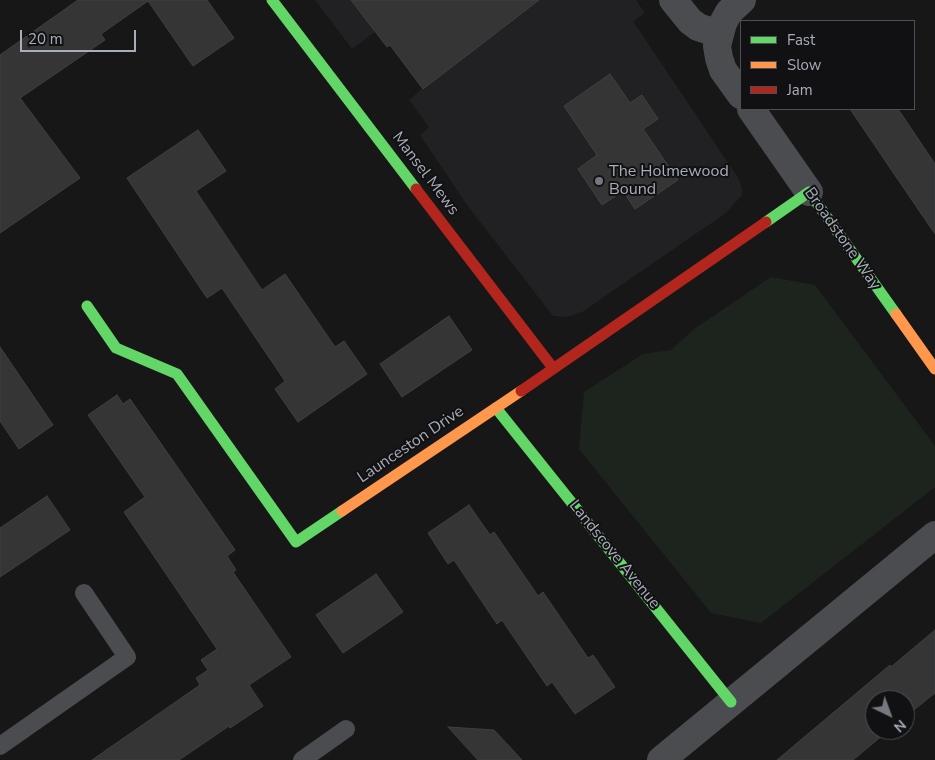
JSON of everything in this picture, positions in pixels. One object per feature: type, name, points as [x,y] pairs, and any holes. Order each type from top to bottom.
[{"type":"street","name":"Mansel Mews","points":[[272,0],[553,368]]},
{"type":"street","points":[[673,0],[694,24],[708,32],[719,34]]},
{"type":"street","points":[[740,94],[723,70],[717,46],[723,22],[729,12],[742,0]]},
{"type":"street","name":"Broadstone Way","points":[[752,110],[935,369]]},
{"type":"street","name":"Launceston Drive","points":[[87,306],[116,348],[177,374],[296,542],[496,408],[809,192]]},
{"type":"street","name":"Landscove Avenue","points":[[496,408],[731,702]]},
{"type":"street","points":[[661,760],[935,535]]},
{"type":"lane","points":[[0,746],[127,658],[84,593]]},
{"type":"lane","points":[[302,760],[346,729]]},
{"type":"shaded area","points":[[315,0],[636,0],[645,13],[633,21],[739,179],[742,195],[726,213],[582,312],[567,317],[553,316],[467,205],[420,135],[429,127],[409,100],[423,88],[390,45],[387,47],[375,32],[352,49]]},
{"type":"shaded area","points":[[771,277],[815,285],[935,446],[935,487],[761,623],[711,613],[579,449],[584,392],[643,354],[671,350],[694,329]]},
{"type":"building","points":[[78,0],[207,0],[234,38],[193,66],[148,1],[101,34],[105,40],[20,98],[80,178],[0,233],[0,55]]},
{"type":"building","points":[[351,0],[539,0],[423,89],[390,45],[387,47]]},
{"type":"building","points":[[610,74],[630,103],[642,95],[658,119],[643,129],[678,180],[635,209],[623,191],[602,205],[578,169],[597,155],[564,106]]},
{"type":"building","points":[[851,110],[899,110],[935,164],[935,234]]},
{"type":"building","points":[[198,130],[226,171],[196,191],[262,290],[285,274],[335,347],[344,341],[367,374],[298,422],[275,389],[285,381],[222,288],[207,298],[127,178]]},
{"type":"building","points":[[449,316],[472,350],[402,397],[380,364]]},
{"type":"building","points":[[0,347],[53,425],[19,449],[0,421]]},
{"type":"building","points":[[117,395],[123,404],[130,399],[235,550],[227,556],[236,570],[233,572],[291,657],[249,685],[263,706],[230,728],[229,726],[179,760],[92,760],[200,685],[196,678],[208,670],[201,660],[217,649],[124,512],[145,497],[88,415]]},
{"type":"building","points":[[47,496],[70,530],[0,577],[0,528]]},
{"type":"building","points":[[469,505],[490,535],[494,532],[538,596],[543,592],[588,658],[593,655],[615,687],[575,714],[552,682],[547,686],[502,620],[497,624],[454,560],[448,564],[428,533]]},
{"type":"building","points":[[376,574],[403,612],[343,653],[316,615]]},
{"type":"building","points":[[935,630],[935,693],[915,709],[915,690],[865,690],[865,740],[877,740],[853,760],[777,760],[890,665],[891,667]]},
{"type":"building","points":[[448,727],[494,730],[522,760],[478,760]]},
{"type":"traffic: fast","points":[[272,0],[416,189]]},
{"type":"traffic: fast","points":[[766,222],[809,192],[896,314]]},
{"type":"traffic: fast","points":[[87,306],[116,348],[177,374],[296,542],[342,511]]},
{"type":"traffic: fast","points":[[496,408],[731,702]]},
{"type":"traffic: slow","points":[[896,314],[935,369]]},
{"type":"traffic: slow","points":[[342,511],[521,391]]},
{"type":"traffic: jam","points":[[416,189],[553,368]]},
{"type":"traffic: jam","points":[[521,391],[766,222]]},
{"type":"place","name":"The Holmewood Bound","points":[[599,181]]}]
